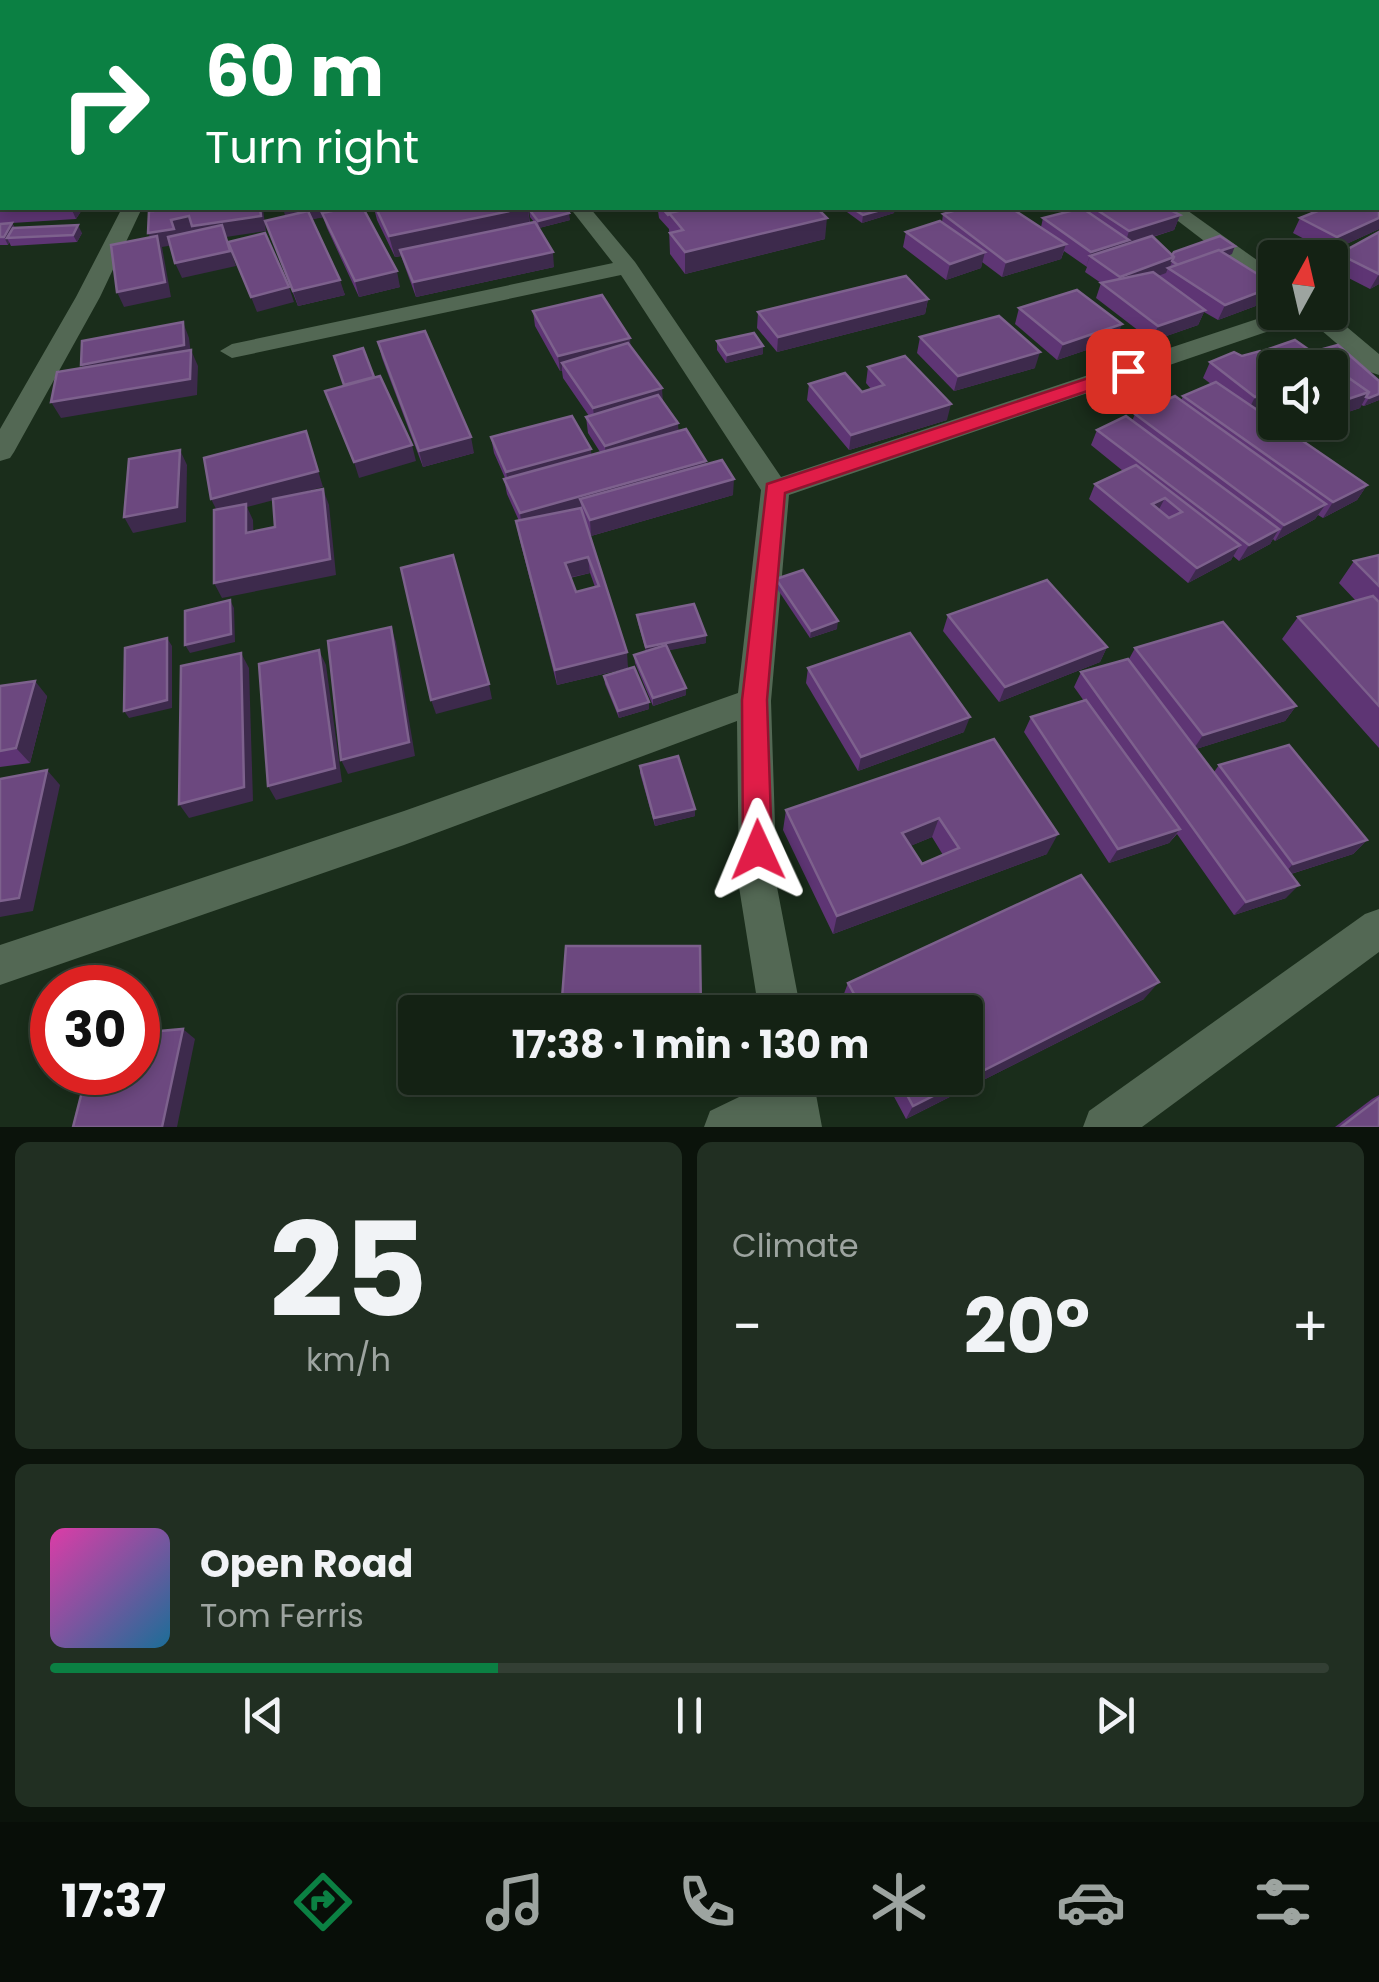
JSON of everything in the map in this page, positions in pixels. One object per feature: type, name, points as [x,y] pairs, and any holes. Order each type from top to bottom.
[{"type":"street","points":[[0,452],[88,297],[131,210]]},
{"type":"street","points":[[582,210],[627,267],[775,489],[754,700],[758,887],[777,995]]},
{"type":"street","points":[[1174,210],[1258,272]]},
{"type":"street","points":[[232,352],[627,267]]},
{"type":"street","points":[[775,489],[1258,327]]},
{"type":"street","points":[[1335,330],[1379,367]]},
{"type":"street","points":[[0,965],[404,828],[754,700]]},
{"type":"street","points":[[1105,1127],[1379,928]]},
{"type":"street","points":[[726,1127],[795,1099]]},
{"type":"building","points":[[260,210],[261,216],[192,226],[189,216],[171,220],[174,229],[148,233],[149,211]]},
{"type":"building","points":[[364,210],[397,271],[355,281],[322,213]]},
{"type":"building","points":[[377,210],[514,210],[389,236]]},
{"type":"building","points":[[530,210],[569,213],[538,221]]},
{"type":"building","points":[[819,210],[827,218],[685,252],[670,233],[683,230],[669,213]]},
{"type":"building","points":[[855,210],[881,210],[863,215]]},
{"type":"building","points":[[956,210],[1014,210],[1066,244],[1006,262],[943,214]]},
{"type":"building","points":[[1085,210],[1129,240],[1091,252],[1043,218]]},
{"type":"building","points":[[1097,210],[1170,210],[1180,215],[1129,231]]},
{"type":"building","points":[[1320,210],[1379,210],[1379,218],[1337,237],[1300,218]]},
{"type":"building","points":[[308,211],[340,280],[293,291],[265,221]]},
{"type":"building","points":[[940,221],[985,252],[950,264],[906,232]]},
{"type":"building","points":[[535,222],[553,252],[413,282],[400,250]]},
{"type":"building","points":[[12,223],[4,237],[0,237],[0,224]]},
{"type":"building","points":[[78,225],[73,235],[7,238],[13,228]]},
{"type":"building","points":[[222,225],[230,251],[175,263],[168,237]]},
{"type":"building","points":[[1379,232],[1379,274],[1348,258],[1348,249]]},
{"type":"building","points":[[265,233],[289,287],[251,297],[228,242]]},
{"type":"building","points":[[157,236],[165,282],[117,292],[111,245]]},
{"type":"building","points":[[1152,236],[1174,257],[1120,277],[1090,256]]},
{"type":"building","points":[[1220,236],[1235,246],[1178,265],[1172,261],[1174,252]]},
{"type":"building","points":[[1219,250],[1258,274],[1258,292],[1225,305],[1168,268]]},
{"type":"building","points":[[1153,272],[1205,310],[1158,326],[1101,283]]},
{"type":"building","points":[[906,276],[928,299],[778,337],[758,312]]},
{"type":"building","points":[[1077,290],[1122,324],[1063,344],[1019,308]]},
{"type":"building","points":[[602,295],[630,338],[558,356],[533,311]]},
{"type":"building","points":[[999,316],[1040,352],[958,376],[920,337]]},
{"type":"building","points":[[183,322],[184,345],[81,365],[82,341]]},
{"type":"building","points":[[425,331],[471,437],[419,451],[378,342]]},
{"type":"building","points":[[754,333],[763,346],[727,355],[717,341]]},
{"type":"building","points":[[1295,340],[1309,350],[1266,350]]},
{"type":"building","points":[[628,343],[662,388],[593,408],[562,363]]},
{"type":"building","points":[[363,348],[374,377],[344,385],[334,356]]},
{"type":"building","points":[[191,350],[190,379],[51,402],[57,372]]},
{"type":"building","points":[[1234,352],[1242,356],[1258,352],[1258,396],[1210,362]]},
{"type":"building","points":[[1348,354],[1379,381],[1379,394],[1369,398],[1369,392],[1348,377]]},
{"type":"building","points":[[905,356],[951,404],[851,435],[809,384],[845,373],[862,392],[884,385],[868,367]]},
{"type":"building","points":[[380,376],[412,445],[354,462],[325,391]]},
{"type":"building","points":[[1348,377],[1369,392],[1348,399]]},
{"type":"building","points":[[1216,382],[1258,411],[1258,440],[1301,440],[1367,485],[1333,502],[1183,396]]},
{"type":"building","points":[[658,395],[678,423],[605,446],[586,417]]},
{"type":"building","points":[[1175,396],[1326,504],[1284,525],[1135,414]]},
{"type":"building","points":[[572,416],[591,449],[506,472],[491,437]]},
{"type":"building","points":[[1126,416],[1279,529],[1249,545],[1097,430]]},
{"type":"building","points":[[686,429],[706,461],[520,513],[504,479]]},
{"type":"building","points":[[306,431],[318,471],[211,499],[204,458]]},
{"type":"building","points":[[180,450],[177,507],[124,517],[129,459]]},
{"type":"building","points":[[722,460],[734,479],[590,520],[580,499]]},
{"type":"building","points":[[1136,465],[1240,545],[1197,568],[1095,484]],"holes":[[[1165,498],[1182,512],[1169,518],[1152,504]]]},
{"type":"building","points":[[323,489],[330,559],[214,583],[214,510],[246,504],[246,533],[275,527],[273,499]]},
{"type":"building","points":[[581,508],[627,652],[555,670],[516,521]],"holes":[[[588,557],[599,586],[576,592],[565,563]]]},
{"type":"building","points":[[453,555],[489,684],[431,700],[401,568]]},
{"type":"building","points":[[1379,555],[1379,586],[1354,561]]},
{"type":"building","points":[[803,570],[838,621],[811,631],[776,579]]},
{"type":"building","points":[[1047,580],[1107,647],[1005,687],[948,615]]},
{"type":"building","points":[[1373,596],[1379,602],[1379,706],[1298,617]]},
{"type":"building","points":[[230,600],[231,634],[185,645],[185,611]]},
{"type":"building","points":[[694,604],[706,635],[646,647],[637,615]]},
{"type":"building","points":[[1223,622],[1296,706],[1203,735],[1135,648]]},
{"type":"building","points":[[391,627],[409,742],[341,760],[328,641]]},
{"type":"building","points":[[910,633],[970,717],[861,757],[808,668]]},
{"type":"building","points":[[167,638],[167,700],[124,711],[125,648]]},
{"type":"building","points":[[666,645],[686,688],[653,698],[634,655]]},
{"type":"building","points":[[319,650],[335,768],[268,786],[259,664]]},
{"type":"building","points":[[241,653],[244,787],[179,804],[181,666]]},
{"type":"building","points":[[1128,659],[1299,885],[1246,902],[1081,672]]},
{"type":"building","points":[[634,667],[649,702],[618,711],[604,676]]},
{"type":"building","points":[[35,681],[16,748],[0,751],[0,686]]},
{"type":"building","points":[[1086,700],[1180,829],[1118,849],[1031,717]]},
{"type":"building","points":[[994,739],[1058,834],[837,916],[786,810]],"holes":[[[939,818],[959,848],[922,864],[902,833]]]},
{"type":"building","points":[[1289,745],[1367,840],[1293,864],[1219,765]]},
{"type":"building","points":[[678,756],[695,809],[654,818],[640,766]]},
{"type":"building","points":[[47,770],[19,898],[0,901],[0,779]]},
{"type":"building","points":[[1081,875],[1159,982],[983,1071],[983,995],[855,995],[848,983]]},
{"type":"building","points":[[566,946],[700,946],[701,995],[562,995]]},
{"type":"building","points":[[183,1029],[162,1127],[73,1127],[81,1095],[160,1095],[160,1031]]},
{"type":"building","points":[[907,1095],[935,1095],[913,1106]]},
{"type":"building","points":[[1379,1098],[1379,1127],[1341,1127]]},
{"type":"route","points":[[758,850],[754,700],[775,489],[1128,371]]}]
